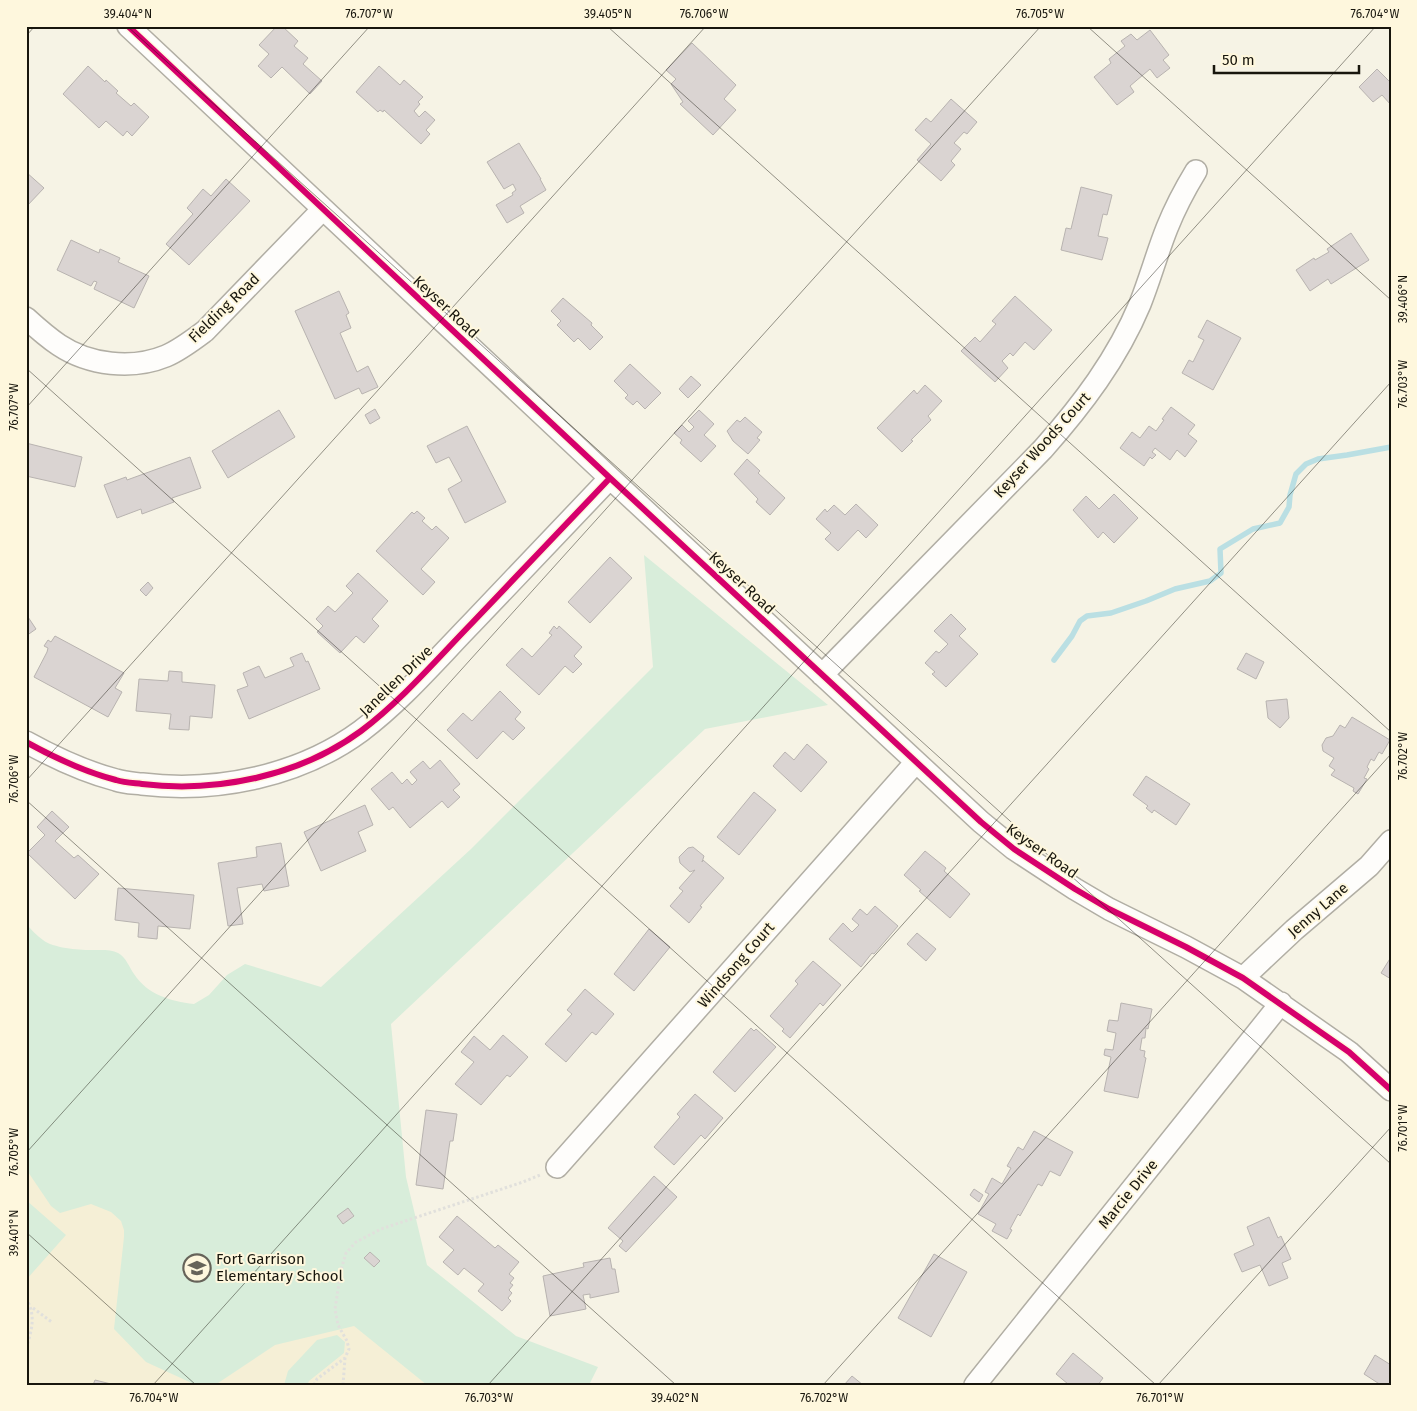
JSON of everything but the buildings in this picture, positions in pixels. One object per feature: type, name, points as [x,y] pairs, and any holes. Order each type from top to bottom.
[{"type":"street","name":"Keyser Road","points":[[128,26],[610,478],[981,822],[1044,870],[1109,909],[1243,978],[1349,1052],[1391,1090]]},
{"type":"street","name":"Keyser Woods Court","points":[[822,674],[1043,449],[1092,390],[1140,304],[1168,227],[1180,199],[1196,171]]},
{"type":"street","name":"Fielding Road","points":[[26,318],[60,346],[84,357],[113,363],[131,364],[166,356],[185,346],[205,331],[323,209]]},
{"type":"street","name":"Janellen Drive","points":[[26,742],[53,757],[118,781],[156,786],[188,787],[222,784],[259,777],[299,764],[335,748],[360,732],[403,695],[610,478]]},
{"type":"street","name":"Windsong Court","points":[[557,1168],[916,762]]},
{"type":"street","name":"Jenny Lane","points":[[1243,978],[1294,930],[1369,866],[1391,841]]},
{"type":"street","name":"Marcie Drive","points":[[975,1385],[1280,1003]]},
{"type":"path","points":[[344,1385],[345,1358],[349,1349],[347,1341],[338,1325],[335,1309],[341,1270],[346,1253],[356,1242],[381,1229],[523,1182],[557,1168]]},
{"type":"path","points":[[26,1298],[32,1308],[53,1322]]},
{"type":"path","points":[[26,1350],[33,1322],[32,1308]]},
{"type":"path","points":[[314,1385],[317,1379],[345,1358]]},
{"type":"shaded area","name":"Fort Garrison Elementary School","points":[[26,948],[493,1385],[26,1385]]},
{"type":"green space","points":[[644,555],[828,705],[705,729],[391,1024],[406,1177],[427,1265],[516,1336],[598,1367],[589,1385],[427,1385],[354,1326],[275,1345],[215,1385],[196,1385],[146,1362],[114,1329],[124,1237],[121,1221],[111,1212],[91,1204],[60,1213],[51,1206],[26,1169],[26,924],[47,943],[59,947],[109,950],[118,953],[146,987],[160,996],[176,1001],[194,1004],[209,995],[227,975],[245,964],[321,987],[471,849],[653,667]]},
{"type":"green space","points":[[26,1200],[66,1235],[26,1280]]},
{"type":"green space","points":[[337,1335],[345,1342],[344,1353],[309,1381],[307,1385],[284,1385],[288,1371],[317,1340]]},
{"type":"waterway","points":[[1054,660],[1072,636],[1080,621],[1087,616],[1111,613],[1175,589],[1210,581],[1221,573],[1220,549],[1253,529],[1280,523],[1289,507],[1290,495],[1296,474],[1306,464],[1318,459],[1391,447]]},
{"type":"cycle path","points":[[128,26],[610,478],[981,822],[1014,849],[1075,889],[1109,909],[1243,978],[1349,1052],[1391,1090]]},
{"type":"cycle path","points":[[26,742],[70,764],[104,777],[126,782],[170,786],[199,786],[257,778],[312,760],[337,747],[361,731],[405,693],[610,478]]},
{"type":"place","name":"Fort Garrison Elementary School","points":[[197,1268]]}]
